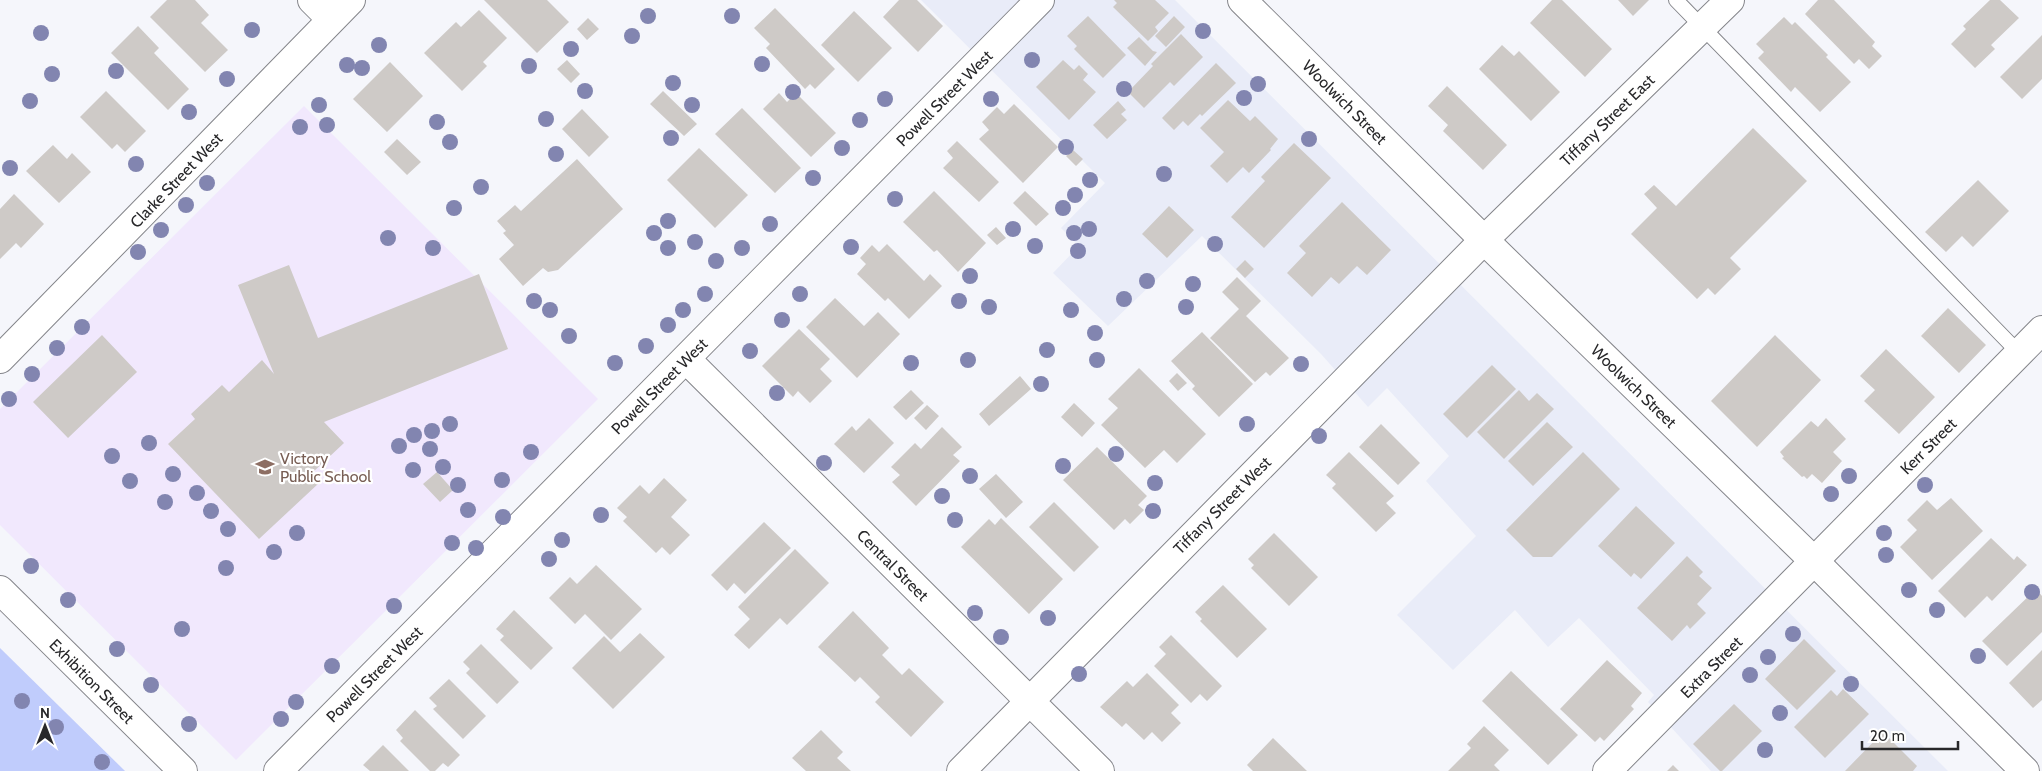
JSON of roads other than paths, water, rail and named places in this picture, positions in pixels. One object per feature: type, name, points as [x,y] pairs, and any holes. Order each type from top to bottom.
[{"type":"street","points":[[312,0],[331,19]]},
{"type":"street","name":"Clarke Street West","points":[[0,359],[351,0]]},
{"type":"street","name":"Powell Street West","points":[[278,771],[1040,0]]},
{"type":"street","name":"Woolwich Street","points":[[1242,0],[2025,771]]},
{"type":"street","name":"Tiffany Street East","points":[[1484,240],[1730,0]]},
{"type":"street","name":"Tiffany Street West","points":[[961,771],[1484,240]]},
{"type":"street","name":"Kerr Street","points":[[1814,562],[2042,330]]},
{"type":"street","name":"Central Street","points":[[686,359],[1100,771]]},
{"type":"street","name":"Extra Street","points":[[1607,771],[1814,562]]},
{"type":"street","name":"Exhibition Street","points":[[0,590],[184,771]]},
{"type":"lane","points":[[1676,0],[2019,353]]},
{"type":"place","name":"Victory Public School","points":[[265,467]]}]
